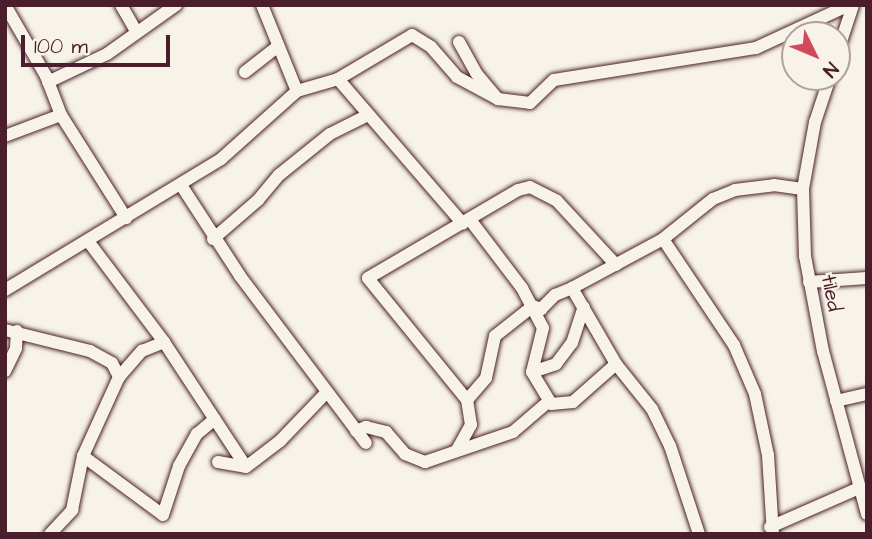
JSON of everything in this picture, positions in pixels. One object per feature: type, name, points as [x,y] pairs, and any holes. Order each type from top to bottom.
[{"type":"street","points":[[5,5],[48,82],[61,115],[126,218]]},
{"type":"street","points":[[121,5],[136,31]]},
{"type":"street","points":[[48,82],[107,54],[176,5]]},
{"type":"street","points":[[262,5],[297,91]]},
{"type":"street","points":[[5,290],[221,159],[297,91],[338,79],[412,35],[432,47],[457,77],[498,99],[530,103],[554,80],[756,48],[849,6]]},
{"type":"street","points":[[459,42],[475,73],[498,99]]},
{"type":"street","points":[[245,72],[277,47]]},
{"type":"street","points":[[338,79],[366,116],[467,222],[533,306],[543,328],[532,372],[548,402]]},
{"type":"street","name":"tiled","points":[[825,91],[815,122],[803,189],[809,282],[857,489],[867,514]]},
{"type":"street","points":[[5,136],[61,115]]},
{"type":"street","points":[[213,239],[258,200],[279,175],[330,134],[366,116]]},
{"type":"street","points":[[181,185],[213,239],[366,443]]},
{"type":"street","points":[[533,306],[541,309],[555,295],[663,239],[713,199],[735,190],[774,185],[803,189]]},
{"type":"street","points":[[457,450],[471,425],[467,400],[368,278],[518,190],[530,187],[557,201],[616,265]]},
{"type":"street","points":[[663,239],[734,345],[755,394],[768,455],[771,531],[857,489]]},
{"type":"street","points":[[88,241],[164,342],[246,467]]},
{"type":"street","points":[[809,282],[867,278]]},
{"type":"street","points":[[572,288],[616,364],[652,409],[664,434],[699,534]]},
{"type":"street","points":[[467,400],[486,378],[495,336],[533,306]]},
{"type":"street","points":[[532,372],[556,364],[572,343],[584,307]]},
{"type":"street","points":[[11,331],[90,351],[112,363],[119,377]]},
{"type":"street","points":[[5,371],[16,348],[11,331]]},
{"type":"street","points":[[50,534],[72,510],[83,456],[119,377],[142,351],[164,342]]},
{"type":"street","points":[[356,431],[366,427],[386,432],[418,463],[513,432],[548,402],[573,402],[616,364]]},
{"type":"street","points":[[218,462],[246,467],[280,441],[327,392]]},
{"type":"street","points":[[836,401],[867,394]]},
{"type":"street","points":[[83,456],[163,514],[179,466],[197,435],[215,419]]}]
